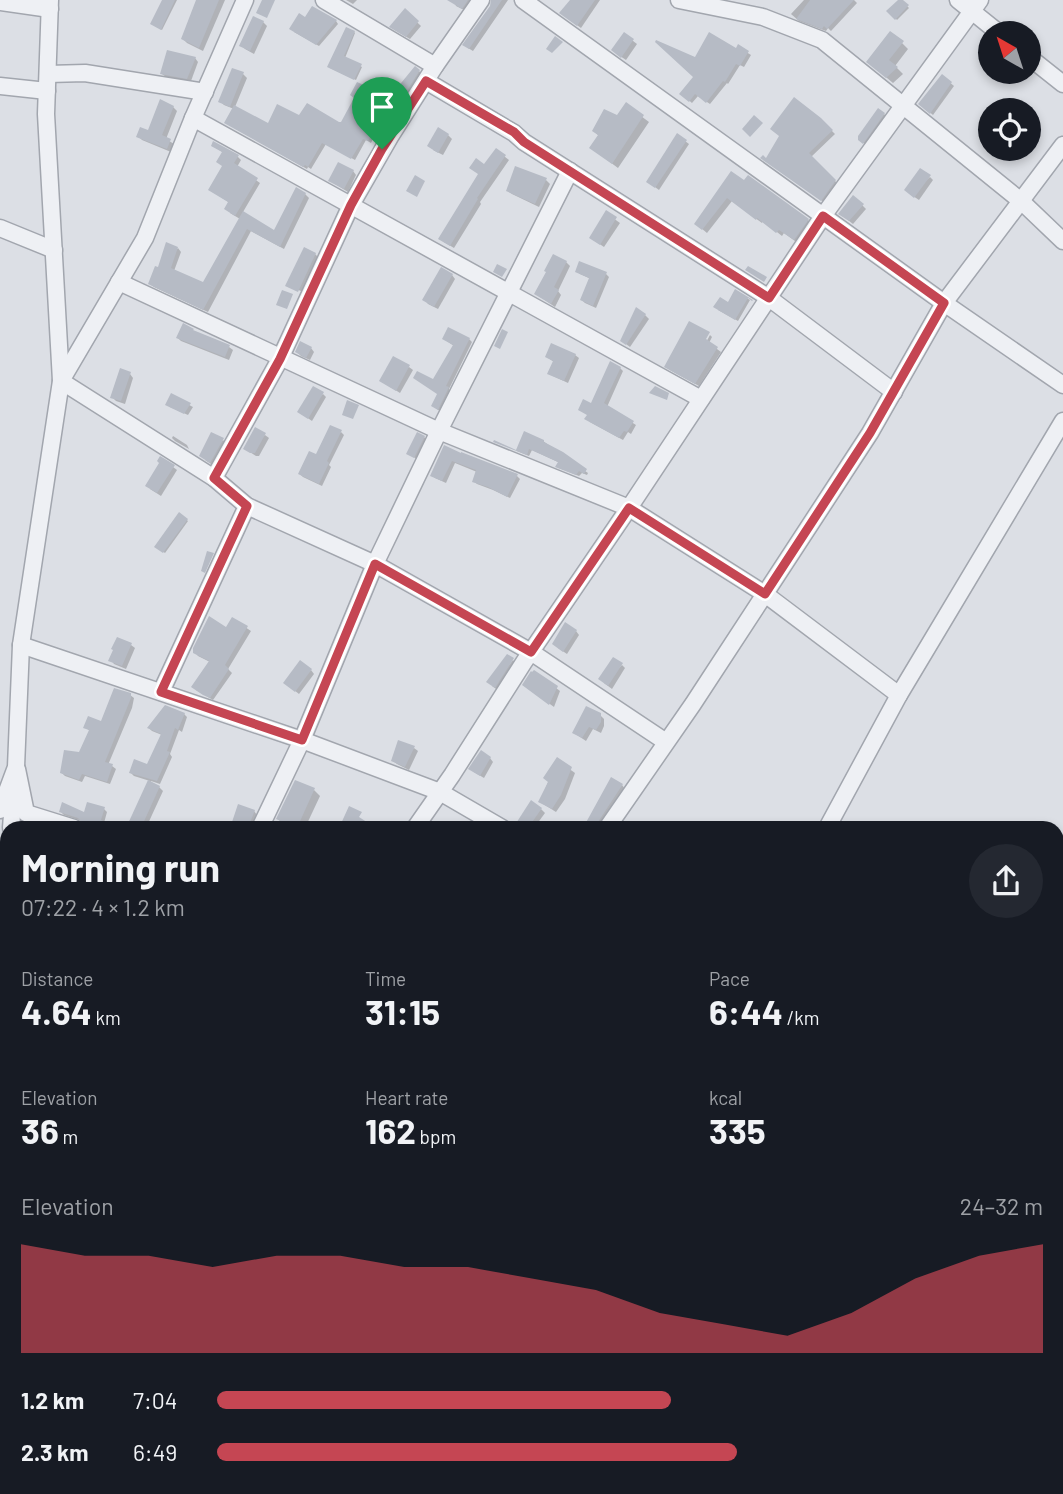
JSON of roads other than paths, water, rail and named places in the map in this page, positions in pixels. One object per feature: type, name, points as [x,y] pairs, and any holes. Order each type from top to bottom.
[{"type":"street","points":[[61,381],[145,238],[193,118],[245,0]]},
{"type":"street","points":[[324,0],[435,66]]},
{"type":"street","points":[[214,478],[280,359],[351,205],[382,149],[481,0]]},
{"type":"street","points":[[523,0],[944,303],[1063,385]]},
{"type":"street","points":[[679,0],[763,17],[822,40],[1021,201],[1063,241]]},
{"type":"street","points":[[958,0],[976,6],[989,21]]},
{"type":"street","points":[[0,2],[50,5],[46,114],[61,381],[21,645],[16,767],[11,821]]},
{"type":"street","points":[[420,821],[823,216],[976,6]]},
{"type":"street","points":[[1041,67],[1063,84]]},
{"type":"street","points":[[48,74],[85,73],[205,92]]},
{"type":"street","points":[[426,81],[514,132],[524,142],[769,298],[894,392]]},
{"type":"street","points":[[0,86],[47,91]]},
{"type":"street","points":[[193,118],[701,399]]},
{"type":"street","points":[[612,821],[870,433],[944,303],[1063,145]]},
{"type":"street","points":[[263,821],[302,740],[375,564],[570,171]]},
{"type":"street","points":[[0,228],[54,250]]},
{"type":"street","points":[[119,282],[439,431],[629,508],[765,594],[899,695]]},
{"type":"street","points":[[61,381],[214,478],[247,506],[375,564],[531,652],[666,743]]},
{"type":"street","points":[[831,821],[899,695],[1063,421]]},
{"type":"street","points":[[161,692],[247,506]]},
{"type":"street","points":[[21,645],[302,740],[440,792],[490,821]]},
{"type":"street","points":[[0,810],[16,767]]},
{"type":"street","points":[[16,767],[26,813],[52,821]]}]
